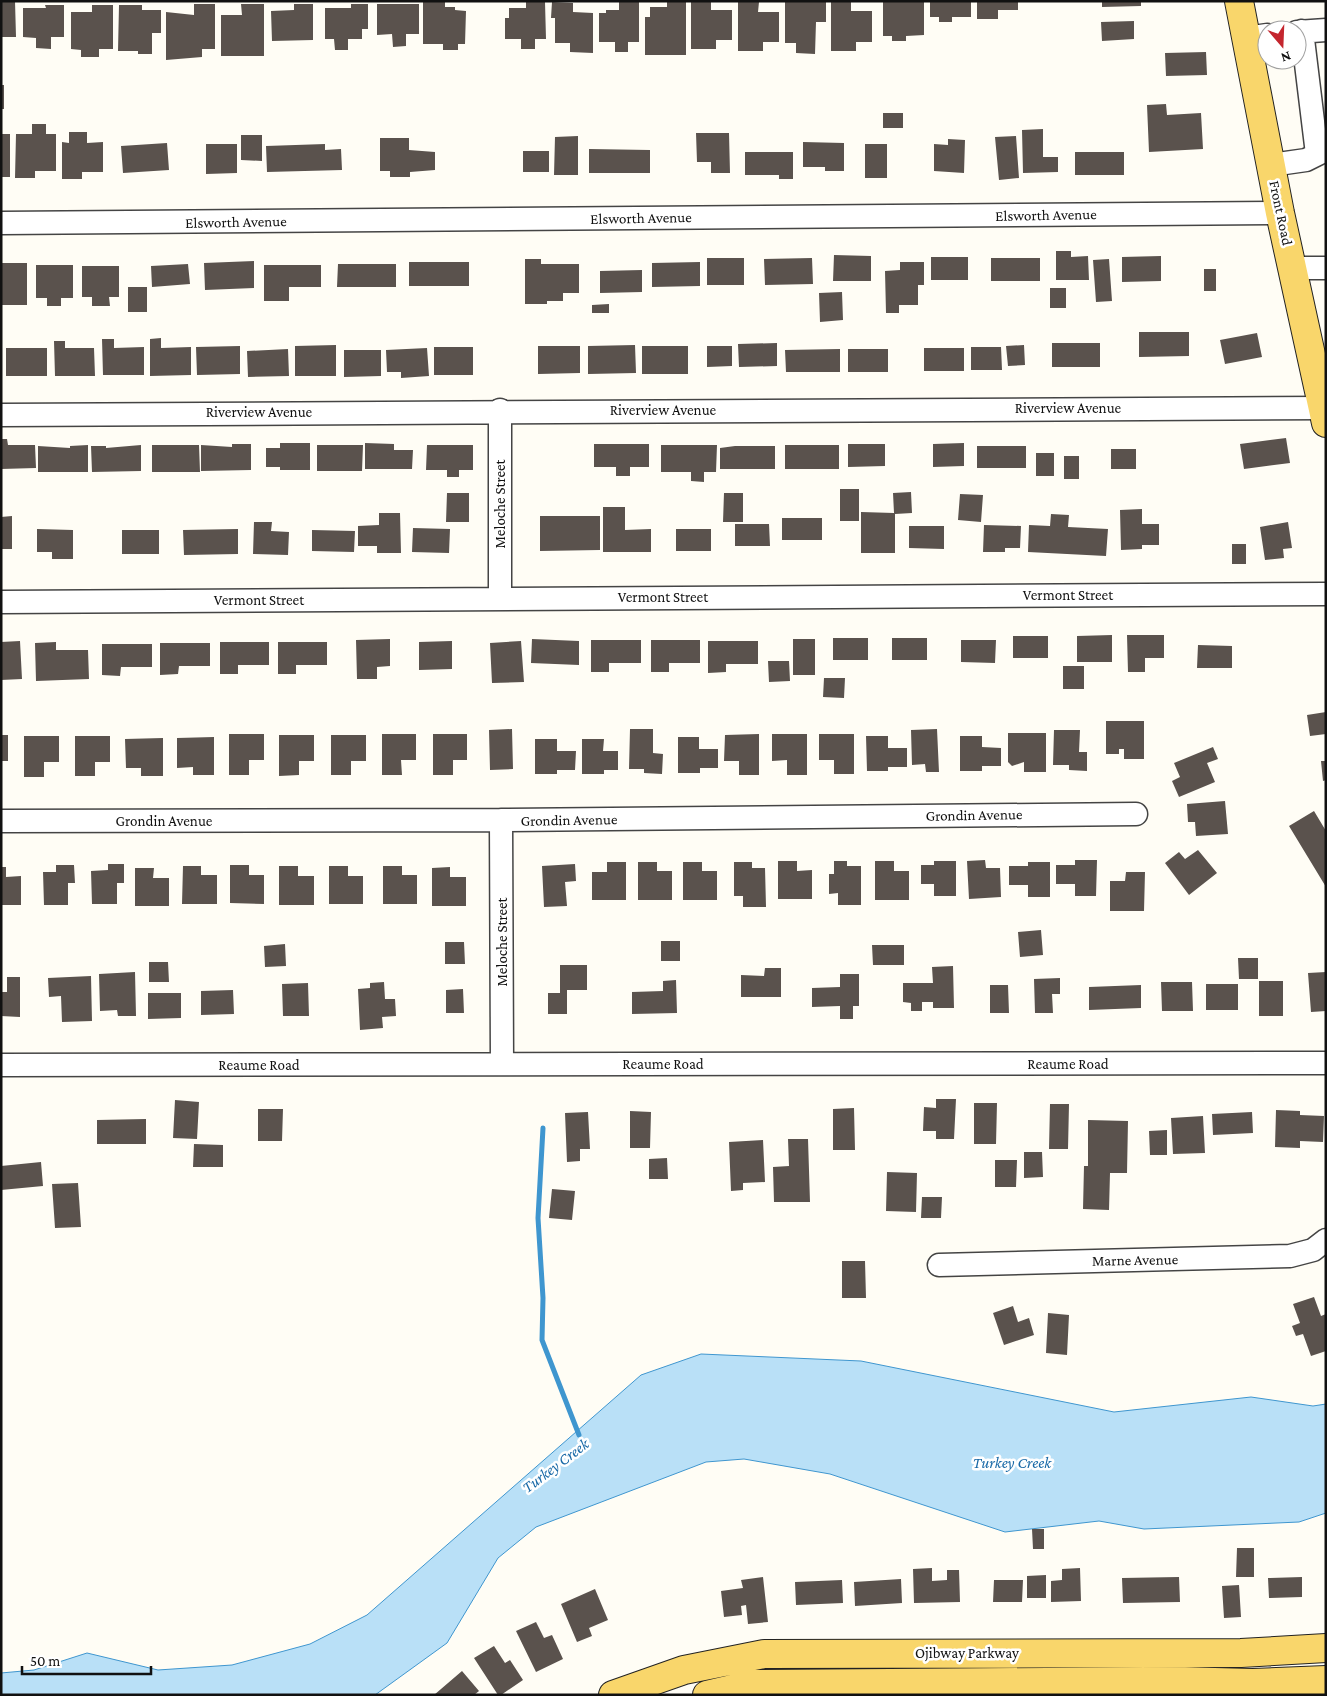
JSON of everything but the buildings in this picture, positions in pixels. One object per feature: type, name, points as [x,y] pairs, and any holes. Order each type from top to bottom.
[{"type":"main road","name":"Front Road","points":[[1239,1],[1256,36],[1271,165],[1325,413]]},
{"type":"main road","name":"Ojibway Parkway","points":[[613,1695],[684,1670],[764,1654],[1241,1653],[1326,1648]]},
{"type":"main road","name":"Ojibway Parkway","points":[[707,1695],[754,1684],[1175,1688],[1326,1680]]},
{"type":"street","points":[[1307,31],[1326,30]]},
{"type":"street","points":[[1271,165],[1306,160],[1321,152],[1306,70]]},
{"type":"street","name":"Elsworth Avenue","points":[[1,223],[1280,212]]},
{"type":"street","points":[[1293,268],[1326,268]]},
{"type":"street","name":"Riverview Avenue","points":[[1,414],[500,410],[1325,413]]},
{"type":"street","name":"Meloche Street","points":[[500,410],[500,598]]},
{"type":"street","name":"Vermont Street","points":[[1,602],[1326,594]]},
{"type":"street","name":"Grondin Avenue","points":[[1,821],[502,820],[1136,814]]},
{"type":"street","name":"Meloche Street","points":[[502,820],[502,1064]]},
{"type":"street","name":"Reaume Road","points":[[1,1065],[1326,1063]]},
{"type":"street","name":"Marne Avenue","points":[[939,1265],[1290,1256],[1313,1250],[1326,1240]]},
{"type":"street","points":[[1174,1652],[1175,1688]]},
{"type":"water","name":"Turkey Creek","points":[[701,1354],[861,1361],[1114,1412],[1251,1397],[1313,1406],[1326,1404],[1326,1513],[1299,1522],[1144,1529],[1099,1521],[1005,1532],[830,1474],[744,1459],[706,1462],[536,1527],[498,1558],[447,1643],[375,1695],[1,1695],[1,1673],[34,1670],[87,1653],[158,1670],[232,1665],[310,1644],[367,1615],[641,1375]]},
{"type":"waterway","points":[[543,1128],[538,1218],[543,1298],[542,1340],[579,1435]]}]
